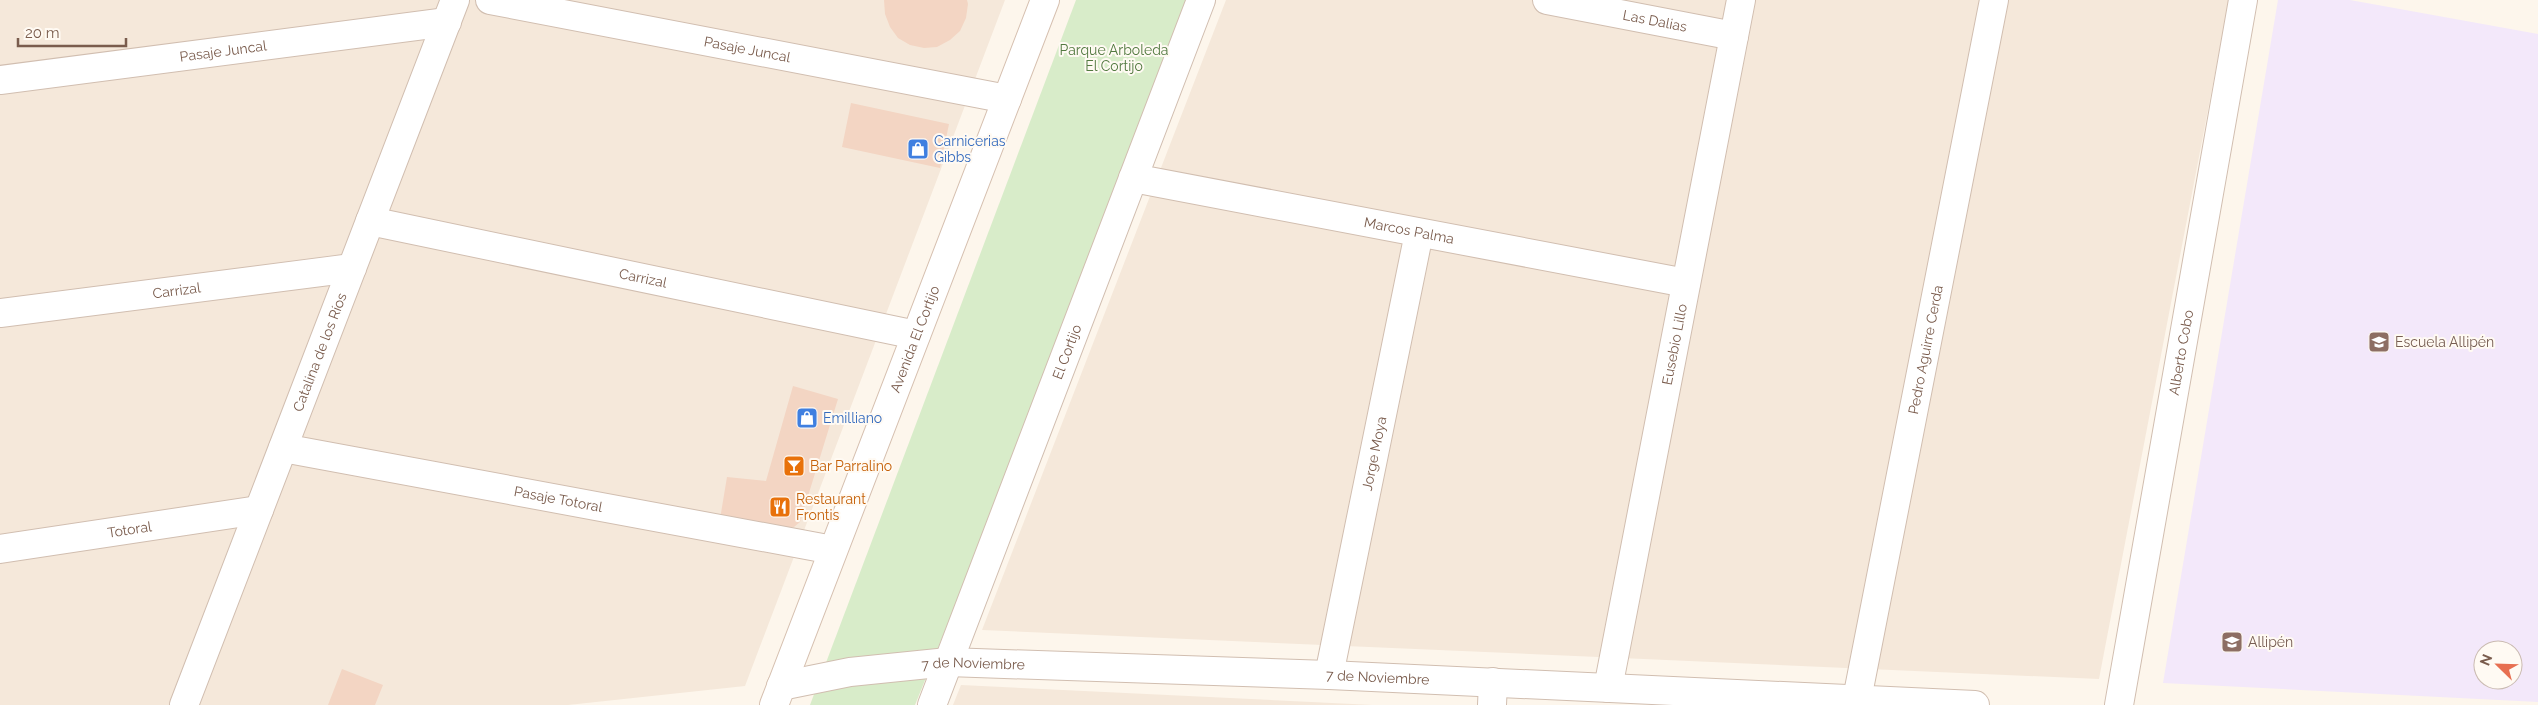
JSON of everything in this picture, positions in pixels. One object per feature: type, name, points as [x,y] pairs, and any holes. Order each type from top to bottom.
[{"type":"street","name":"Pasaje Juncal","points":[[490,0],[1007,99]]},
{"type":"street","name":"Avenida El Cortijo","points":[[778,695],[1045,0]]},
{"type":"street","name":"El Cortijo","points":[[932,705],[1201,0]]},
{"type":"street","name":"Las Dalias","points":[[1547,0],[1734,36]]},
{"type":"street","name":"Eusebio Lillo","points":[[1608,688],[1741,0]]},
{"type":"street","name":"Pedro Aguirre Cerda","points":[[1857,699],[1994,0]]},
{"type":"street","name":"Alberto Cobo","points":[[2119,705],[2243,0]]},
{"type":"street","name":"Pasaje Juncal","points":[[0,80],[451,11]]},
{"type":"street","name":"Catalina de los Ríos","points":[[184,705],[451,11]]},
{"type":"street","name":"Marcos Palma","points":[[1133,178],[1686,283]]},
{"type":"street","name":"Carrizal","points":[[370,221],[916,335]]},
{"type":"street","name":"Jorge Moya","points":[[1329,675],[1419,233]]},
{"type":"street","name":"Carrizal","points":[[0,313],[352,268]]},
{"type":"street","name":"Pasaje Totoral","points":[[282,448],[833,550]]},
{"type":"street","name":"Totoral","points":[[0,549],[258,510]]},
{"type":"street","name":"7 de Noviembre","points":[[778,695],[850,672],[948,662],[1329,675],[1493,694],[1608,688],[1975,705]]},
{"type":"shaded area","points":[[0,0],[1005,0],[745,686],[568,705],[0,705]]},
{"type":"shaded area","points":[[1226,0],[2229,0],[2099,679],[982,630]]},
{"type":"shaded area","name":"Escuela Allipén","points":[[2278,0],[2350,0],[2538,34],[2538,702],[2163,683]]},
{"type":"shaded area","points":[[961,685],[1373,705],[953,705]]},
{"type":"green space","name":"Parque Arboleda El Cortijo","points":[[1076,0],[1199,0],[915,705],[810,705]]},
{"type":"building","points":[[884,0],[967,0],[968,4],[966,18],[960,31],[950,40],[937,47],[924,48],[910,45],[898,38],[890,27],[885,14]]},
{"type":"building","points":[[851,103],[949,124],[940,168],[842,147]]},
{"type":"building","points":[[793,386],[838,399],[800,522],[794,527],[781,530],[720,519],[727,477],[766,481]]},
{"type":"building","points":[[342,669],[383,685],[375,705],[328,705]]},
{"type":"place","name":"Carnicerias Gibbs","points":[[918,149]]},
{"type":"place","name":"Escuela Allipén","points":[[2379,342]]},
{"type":"place","name":"Emilliano","points":[[807,418]]},
{"type":"place","name":"Bar Parralino","points":[[794,466]]},
{"type":"place","name":"Restaurant Frontis","points":[[780,507]]},
{"type":"place","name":"Allipén","points":[[2232,642]]}]
